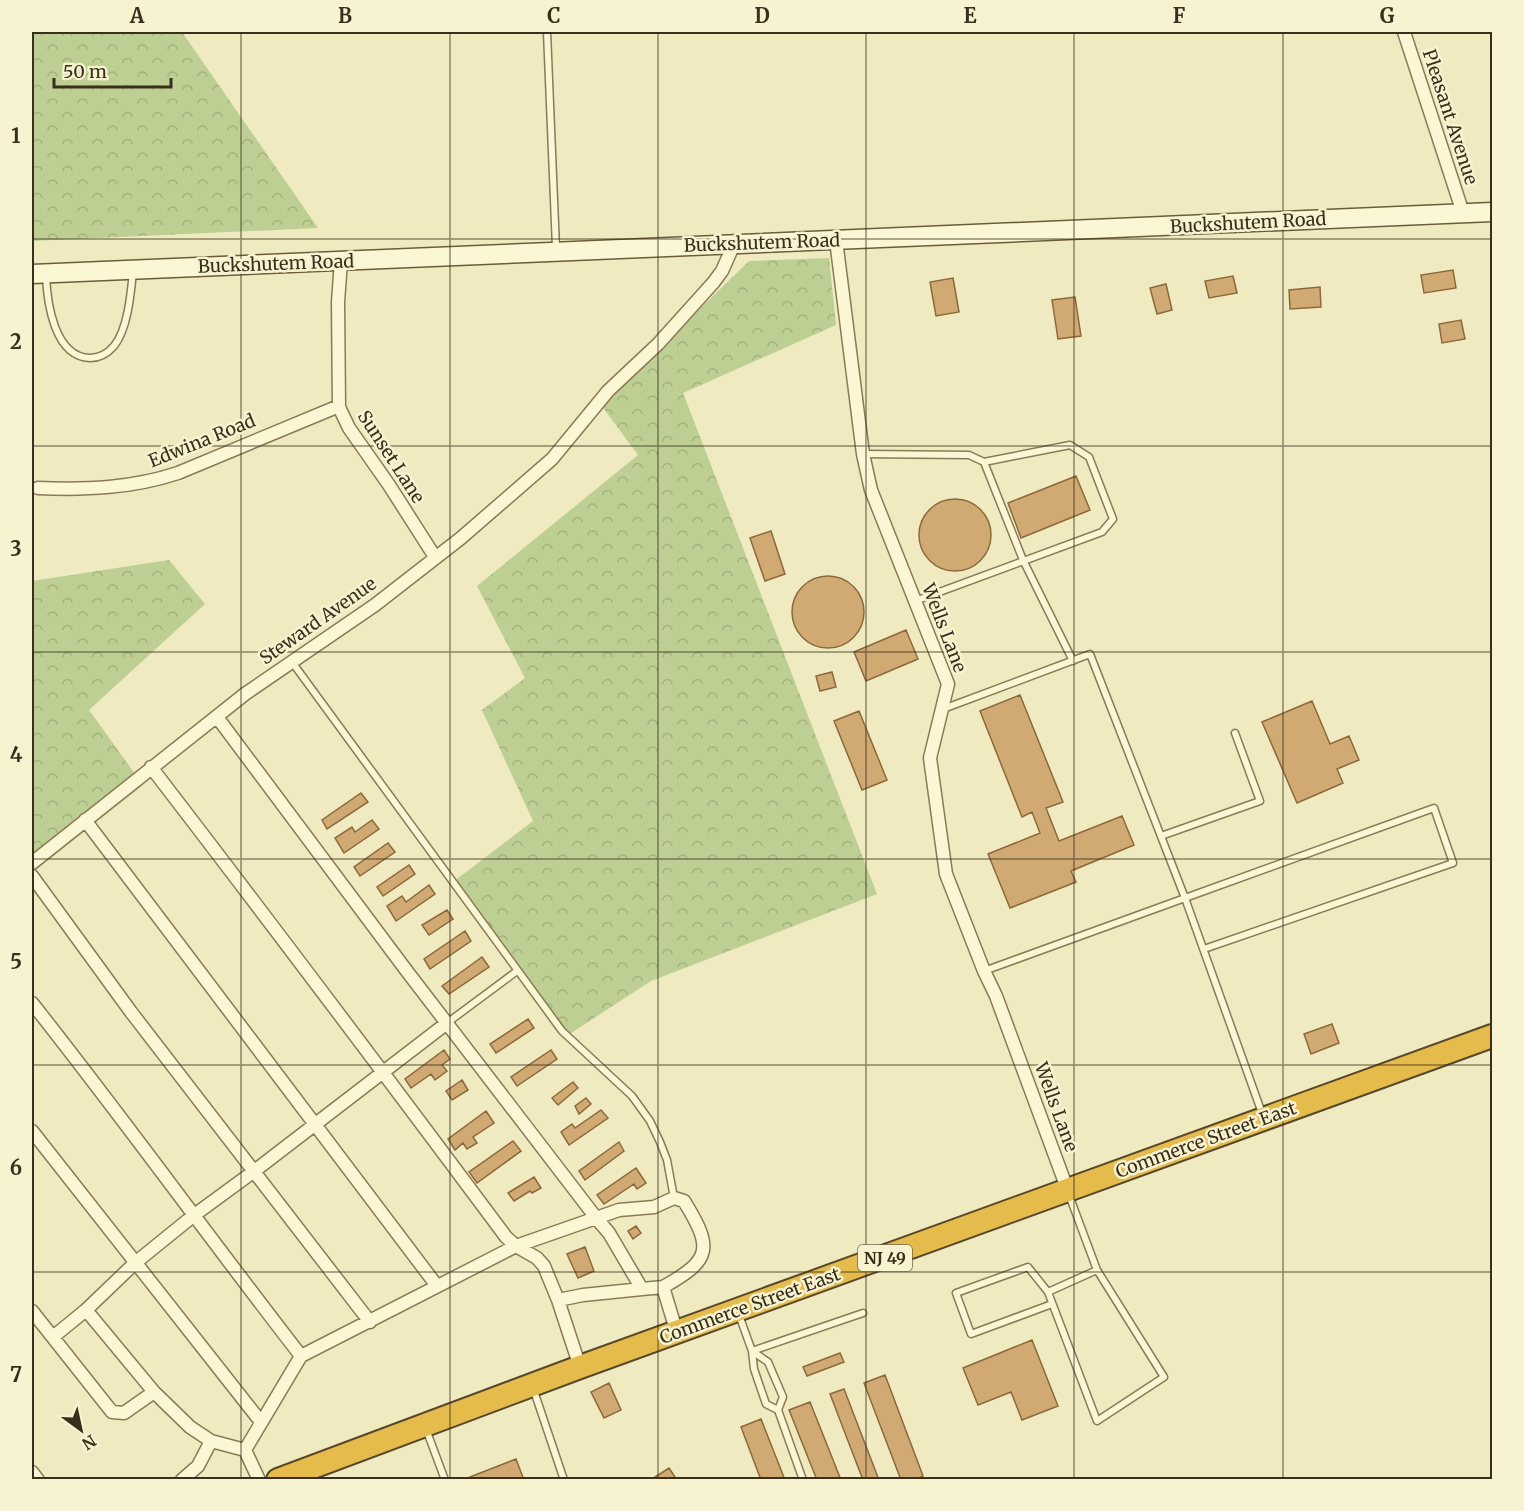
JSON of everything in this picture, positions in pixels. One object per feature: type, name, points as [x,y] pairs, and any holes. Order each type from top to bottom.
[{"type":"highway","name":"Commerce Street East","points":[[278,1479],[1492,1036]]},
{"type":"main road","name":"Buckshutem Road","points":[[39,274],[1492,212]]},
{"type":"street","name":"Pleasant Avenue","points":[[1404,32],[1463,213]]},
{"type":"street","name":"Wells Lane","points":[[836,240],[862,454],[871,490],[948,684],[930,758],[946,874],[996,996],[1068,1191]]},
{"type":"street","name":"Steward Avenue","points":[[32,863],[245,694],[375,605],[552,459],[608,391],[658,344],[713,283],[722,271],[734,244]]},
{"type":"street","name":"Sunset Lane","points":[[341,261],[338,302],[339,406],[349,428],[435,557]]},
{"type":"street","name":"Edwina Road","points":[[38,488],[132,486],[153,482],[339,406]]},
{"type":"street","points":[[218,717],[447,1023],[609,1233],[642,1289]]},
{"type":"street","points":[[151,767],[506,1237],[516,1246],[537,1258],[544,1266],[580,1367]]},
{"type":"street","points":[[85,820],[436,1286]]},
{"type":"street","points":[[32,876],[131,1012],[370,1322]]},
{"type":"street","points":[[32,1003],[301,1356]]},
{"type":"street","points":[[53,1337],[86,1310],[135,1263],[193,1216],[447,1023]]},
{"type":"street","points":[[32,1131],[261,1422]]},
{"type":"street","points":[[245,1450],[301,1356],[516,1246],[619,1210],[654,1207],[674,1198],[684,1201],[699,1226],[704,1245],[700,1259],[686,1274],[663,1287],[583,1295],[558,1300]]},
{"type":"street","points":[[663,1287],[676,1333]]},
{"type":"street","points":[[86,1310],[154,1392],[190,1427],[211,1441],[245,1450],[260,1479]]},
{"type":"street","points":[[32,1311],[112,1412],[124,1413],[154,1392]]},
{"type":"street","points":[[182,1479],[198,1466],[211,1441]]},
{"type":"street","points":[[32,1472],[38,1479]]},
{"type":"lane","points":[[547,32],[556,252]]},
{"type":"lane","points":[[39,274],[48,308],[67,347],[75,354],[92,358],[106,353],[118,340],[129,302],[133,270]]},
{"type":"lane","points":[[862,454],[969,455],[984,462],[1070,445],[1089,457],[1113,519],[1102,532],[915,602]]},
{"type":"lane","points":[[984,462],[1023,560],[1073,661]]},
{"type":"lane","points":[[942,709],[1090,654],[1185,898],[1264,1119]]},
{"type":"lane","points":[[292,662],[562,1030],[632,1096],[650,1121],[667,1161],[674,1198]]},
{"type":"lane","points":[[1161,836],[1260,801],[1235,734]]},
{"type":"lane","points":[[984,971],[1434,808],[1453,863],[1204,949]]},
{"type":"lane","points":[[447,1023],[517,971]]},
{"type":"lane","points":[[1052,1304],[971,1334],[956,1293],[1028,1267],[1048,1292],[1097,1421],[1164,1377],[1097,1270],[1068,1191]]},
{"type":"lane","points":[[1048,1292],[1097,1270]]},
{"type":"lane","points":[[737,1311],[752,1351],[754,1369],[766,1404],[777,1410],[803,1479]]},
{"type":"lane","points":[[752,1351],[863,1313]]},
{"type":"lane","points":[[752,1351],[768,1362],[783,1398],[777,1410]]},
{"type":"lane","points":[[532,1385],[564,1479]]},
{"type":"lane","points":[[425,1425],[445,1479]]},
{"type":"green space","points":[[32,32],[182,32],[318,228],[32,241]]},
{"type":"green space","points":[[829,258],[836,325],[683,393],[877,894],[651,981],[568,1035],[453,882],[533,821],[482,710],[525,678],[477,586],[638,455],[601,405],[749,261]]},
{"type":"green space","points":[[169,560],[205,604],[89,710],[143,785],[32,873],[32,581]]},
{"type":"building","points":[[1453,270],[1456,288],[1424,293],[1421,275]]},
{"type":"building","points":[[1233,276],[1237,293],[1209,298],[1205,281]]},
{"type":"building","points":[[953,278],[959,312],[936,316],[930,282]]},
{"type":"building","points":[[1166,284],[1172,310],[1157,314],[1150,288]]},
{"type":"building","points":[[1320,287],[1321,307],[1290,309],[1289,290]]},
{"type":"building","points":[[1075,297],[1081,336],[1058,339],[1052,300]]},
{"type":"building","points":[[1461,320],[1465,339],[1442,343],[1439,324]]},
{"type":"building","points":[[1076,476],[1090,510],[1021,538],[1008,503]]},
{"type":"building","points":[[962,499],[981,509],[989,521],[991,535],[989,549],[981,561],[969,569],[948,571],[929,561],[921,549],[919,528],[929,509],[941,501]]},
{"type":"building","points":[[771,531],[785,574],[765,581],[750,538]]},
{"type":"building","points":[[828,576],[848,582],[858,592],[864,612],[858,632],[848,642],[828,648],[808,642],[798,632],[792,612],[798,592],[808,582]]},
{"type":"building","points":[[906,630],[918,659],[866,681],[854,652]]},
{"type":"building","points":[[832,672],[836,687],[820,691],[816,676]]},
{"type":"building","points":[[1020,695],[1063,802],[1046,808],[1059,841],[1122,816],[1134,845],[1071,871],[1076,882],[1010,908],[988,854],[1040,833],[1032,812],[1022,817],[980,711]]},
{"type":"building","points":[[1312,701],[1330,744],[1349,736],[1359,760],[1337,769],[1343,783],[1297,803],[1262,722]]},
{"type":"building","points":[[859,711],[887,780],[862,790],[834,721]]},
{"type":"building","points":[[361,793],[368,802],[327,829],[322,820]]},
{"type":"building","points":[[372,820],[379,829],[344,853],[335,838],[352,827],[355,832]]},
{"type":"building","points":[[388,843],[395,852],[360,876],[354,867]]},
{"type":"building","points":[[409,865],[415,874],[383,896],[377,887]]},
{"type":"building","points":[[429,885],[435,894],[396,921],[387,906],[402,896],[406,902]]},
{"type":"building","points":[[447,910],[453,919],[429,935],[422,925]]},
{"type":"building","points":[[465,931],[471,941],[430,969],[424,959]]},
{"type":"building","points":[[482,957],[489,967],[449,994],[442,986]]},
{"type":"building","points":[[528,1019],[534,1028],[496,1053],[490,1044]]},
{"type":"building","points":[[1332,1024],[1339,1043],[1311,1054],[1304,1034]]},
{"type":"building","points":[[444,1050],[450,1059],[442,1065],[447,1071],[435,1080],[431,1074],[411,1088],[405,1079]]},
{"type":"building","points":[[551,1050],[557,1059],[517,1086],[511,1077]]},
{"type":"building","points":[[462,1080],[468,1090],[452,1100],[446,1091]]},
{"type":"building","points":[[573,1082],[578,1088],[558,1105],[552,1098]]},
{"type":"building","points":[[586,1098],[591,1104],[579,1114],[575,1106]]},
{"type":"building","points":[[601,1110],[608,1118],[569,1145],[561,1132],[572,1124],[575,1128]]},
{"type":"building","points":[[486,1111],[494,1123],[473,1137],[477,1143],[467,1149],[463,1143],[455,1150],[448,1139]]},
{"type":"building","points":[[513,1141],[521,1151],[477,1183],[469,1172]]},
{"type":"building","points":[[619,1142],[624,1151],[585,1180],[579,1171]]},
{"type":"building","points":[[636,1168],[646,1183],[637,1189],[634,1184],[604,1204],[597,1195]]},
{"type":"building","points":[[534,1177],[541,1188],[532,1193],[530,1191],[514,1201],[508,1193]]},
{"type":"building","points":[[636,1226],[641,1233],[633,1239],[628,1231]]},
{"type":"building","points":[[585,1247],[594,1271],[578,1278],[567,1254]]},
{"type":"building","points":[[1032,1340],[1058,1406],[1022,1420],[1011,1392],[978,1405],[963,1368]]},
{"type":"building","points":[[840,1353],[844,1362],[807,1376],[803,1367]]},
{"type":"building","points":[[885,1375],[923,1476],[915,1480],[901,1480],[864,1383]]},
{"type":"building","points":[[609,1383],[621,1410],[604,1418],[591,1392]]},
{"type":"building","points":[[844,1389],[879,1480],[863,1480],[830,1394]]},
{"type":"building","points":[[810,1402],[841,1480],[817,1480],[789,1410]]},
{"type":"building","points":[[761,1419],[785,1480],[761,1480],[741,1427]]},
{"type":"building","points":[[516,1459],[524,1480],[471,1480],[470,1477]]},
{"type":"building","points":[[669,1468],[677,1480],[652,1479]]}]
